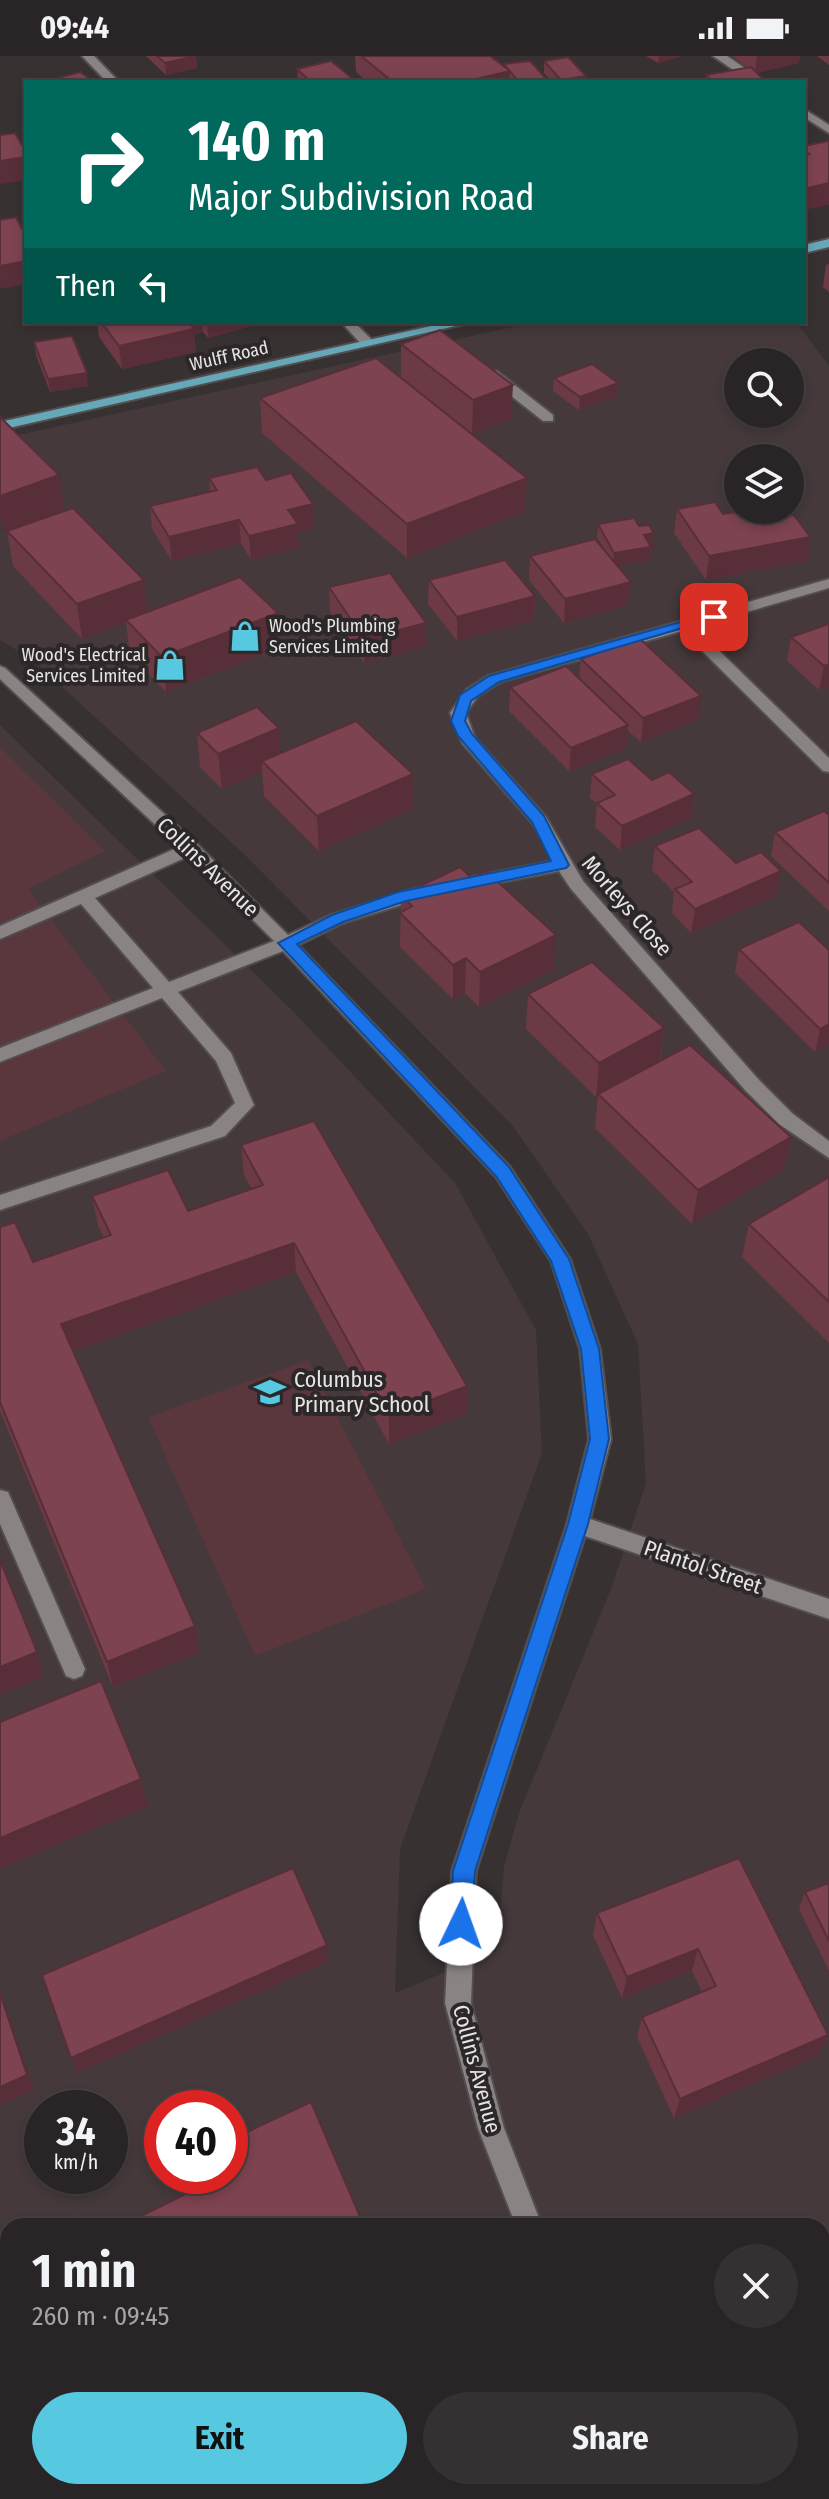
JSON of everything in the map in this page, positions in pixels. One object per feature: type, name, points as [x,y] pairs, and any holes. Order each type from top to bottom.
[{"type":"main road","points":[[806,249],[829,243]]},
{"type":"main road","name":"Wulff Road","points":[[1,423],[458,324]]},
{"type":"street","points":[[88,56],[111,80]]},
{"type":"street","points":[[719,56],[756,80]]},
{"type":"street","points":[[806,113],[829,130]]},
{"type":"street","points":[[349,324],[368,343]]},
{"type":"street","points":[[436,329],[448,339]]},
{"type":"street","points":[[486,369],[548,418]]},
{"type":"street","name":"Morleys Close","points":[[829,583],[494,679],[465,699],[458,721],[466,736],[539,820],[561,865],[752,1085],[786,1119],[829,1151]]},
{"type":"street","points":[[685,625],[829,767]]},
{"type":"street","name":"Collins Avenue","points":[[0,671],[191,848],[286,943],[503,1172],[560,1259],[590,1349],[600,1439],[578,1524],[464,1871],[458,2003],[491,2128],[526,2218]]},
{"type":"street","points":[[0,933],[191,848]]},
{"type":"street","points":[[0,1055],[286,943],[337,919],[404,896],[561,865]]},
{"type":"street","points":[[0,1203],[218,1131],[245,1105],[224,1058],[84,896]]},
{"type":"street","points":[[0,1499],[74,1669]]},
{"type":"street","name":"Plantol Street","points":[[578,1524],[829,1609]]},
{"type":"shaded area","points":[[526,324],[798,324],[829,366],[829,2218],[0,2218],[0,725],[293,1011],[455,1183],[536,1330],[542,1453],[400,1849],[395,1993],[496,1951],[504,1867],[519,1813],[611,1589],[646,1483],[638,1344],[588,1234],[513,1126],[245,855],[33,660],[0,640],[0,439]]},
{"type":"shaded area","points":[[0,747],[105,851],[28,889],[166,1071],[0,1141]]},
{"type":"shaded area","points":[[308,1360],[426,1589],[255,1656],[148,1417]]},
{"type":"building","points":[[157,56],[196,56],[165,63]]},
{"type":"building","points":[[361,56],[490,56],[510,71],[472,80],[391,80]]},
{"type":"building","points":[[568,57],[586,76],[561,80],[544,61]]},
{"type":"building","points":[[331,61],[353,79],[309,80],[297,69]]},
{"type":"building","points":[[530,61],[547,80],[517,80],[504,64]]},
{"type":"building","points":[[751,67],[764,80],[711,80],[706,75]]},
{"type":"building","points":[[80,72],[91,80],[50,80]]},
{"type":"building","points":[[15,133],[24,149],[24,157],[0,161],[0,135]]},
{"type":"building","points":[[829,141],[829,183],[806,189],[806,155],[809,154],[806,146]]},
{"type":"building","points":[[16,217],[24,233],[24,261],[0,266],[0,220]]},
{"type":"building","points":[[102,324],[190,324],[194,329],[119,346]]},
{"type":"building","points":[[440,330],[513,385],[473,400],[401,344]]},
{"type":"building","points":[[72,336],[87,373],[48,379],[34,342]]},
{"type":"building","points":[[376,358],[527,478],[407,524],[260,398]]},
{"type":"building","points":[[592,364],[618,383],[580,397],[554,378]]},
{"type":"building","points":[[0,417],[59,475],[0,496]]},
{"type":"building","points":[[257,467],[266,480],[291,473],[313,504],[288,510],[298,524],[249,536],[239,520],[169,537],[150,506],[217,490],[209,478]]},
{"type":"building","points":[[715,502],[724,514],[724,524],[801,524],[810,537],[709,556],[677,509]]},
{"type":"building","points":[[73,508],[144,580],[77,604],[7,531]]},
{"type":"building","points":[[634,518],[639,526],[649,525],[654,533],[644,535],[651,547],[614,553],[598,524]]},
{"type":"building","points":[[595,539],[631,582],[565,599],[530,556]]},
{"type":"building","points":[[505,560],[535,596],[457,617],[429,580]]},
{"type":"building","points":[[390,573],[426,623],[364,639],[329,587]]},
{"type":"building","points":[[240,577],[278,613],[162,657],[126,620]]},
{"type":"building","points":[[829,624],[829,664],[824,666],[791,637]]},
{"type":"building","points":[[638,637],[701,696],[643,718],[581,659]]},
{"type":"building","points":[[566,666],[628,725],[571,748],[510,687]]},
{"type":"building","points":[[257,707],[279,728],[218,754],[197,733]]},
{"type":"building","points":[[356,721],[413,774],[317,816],[262,761]]},
{"type":"building","points":[[628,759],[652,780],[669,772],[694,794],[622,826],[597,803],[615,795],[592,774]]},
{"type":"building","points":[[824,811],[829,815],[829,883],[775,832]]},
{"type":"building","points":[[699,828],[736,863],[761,852],[781,871],[695,909],[675,889],[692,882],[655,846]]},
{"type":"building","points":[[460,867],[472,878],[486,871],[556,935],[480,972],[466,958],[453,965],[400,913],[412,906],[401,895]]},
{"type":"building","points":[[799,922],[829,950],[829,1024],[820,1029],[739,949]]},
{"type":"building","points":[[592,962],[664,1028],[599,1063],[528,994]]},
{"type":"building","points":[[690,1045],[791,1137],[698,1190],[598,1094]]},
{"type":"building","points":[[314,1121],[467,1386],[389,1416],[294,1243],[61,1324],[195,1626],[107,1662],[0,1402],[0,1227],[15,1222],[33,1262],[111,1235],[92,1196],[168,1170],[188,1211],[263,1185],[241,1145]]},
{"type":"building","points":[[829,1177],[829,1302],[749,1224]]},
{"type":"building","points":[[0,1560],[37,1652],[0,1667]]},
{"type":"building","points":[[101,1681],[141,1779],[0,1838],[0,1722]]},
{"type":"building","points":[[739,1858],[828,2035],[680,2099],[642,2017],[716,1986],[698,1949],[627,1977],[597,1913]]},
{"type":"building","points":[[293,1868],[327,1945],[71,2058],[42,1975]]},
{"type":"building","points":[[829,1883],[829,1941],[805,1892]]},
{"type":"building","points":[[0,1993],[27,2075],[0,2087]]},
{"type":"building","points":[[311,2102],[361,2218],[144,2218],[143,2215],[186,2194],[248,2194],[248,2132]]},
{"type":"place","name":"Wood's Plumbing Services Limited","points":[[245,636]]},
{"type":"place","name":"Wood's Electrical Services Limited","points":[[170,665]]},
{"type":"place","name":"Columbus Primary School","points":[[270,1392]]},
{"type":"route","points":[[461,1924],[464,1871],[578,1524],[600,1439],[590,1349],[560,1259],[503,1172],[286,943],[337,919],[404,896],[561,865],[539,820],[466,736],[458,721],[458,713],[465,699],[477,687],[494,679],[714,617]]}]
